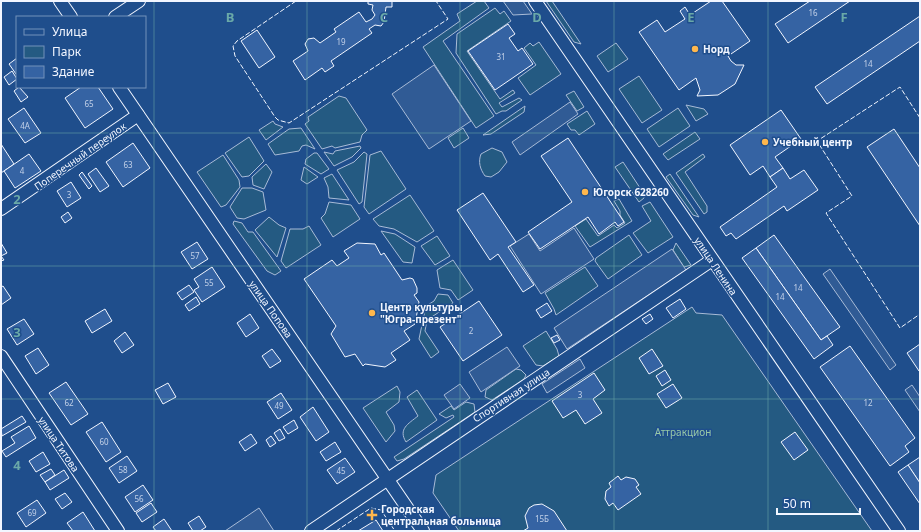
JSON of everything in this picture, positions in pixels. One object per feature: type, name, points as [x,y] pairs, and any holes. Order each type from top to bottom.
[{"type":"street","points":[[60,1],[70,16]]},
{"type":"street","points":[[116,16],[139,1]]},
{"type":"street","name":"улица Ленина","points":[[535,1],[898,531]]},
{"type":"street","name":"улица Попова","points":[[120,88],[423,531]]},
{"type":"street","name":"Поперечный переулок","points":[[1,210],[138,115]]},
{"type":"street","name":"Спортивная улица","points":[[311,531],[712,260]]},
{"type":"street","name":"улица Титова","points":[[1,356],[118,531]]},
{"type":"green space","points":[[477,1],[484,1],[489,8],[443,41],[494,116],[476,128],[423,47],[460,21],[457,14]]},
{"type":"green space","points":[[546,1],[552,1],[581,44],[574,42]]},
{"type":"green space","points":[[495,8],[500,14],[504,11],[511,21],[467,51],[500,99],[513,90],[515,93],[499,103],[502,107],[519,98],[522,100],[506,111],[496,114],[456,53],[457,34]]},
{"type":"green space","points":[[539,42],[561,74],[530,95],[518,78],[536,65],[524,48],[530,43],[533,46]]},
{"type":"green space","points":[[616,43],[628,59],[608,72],[597,56]]},
{"type":"green space","points":[[639,76],[662,110],[642,123],[619,89]]},
{"type":"green space","points":[[574,91],[584,107],[577,111],[566,95]]},
{"type":"green space","points":[[339,96],[346,98],[367,130],[362,135],[360,142],[335,148],[332,146],[322,149],[305,124],[309,121],[308,117]]},
{"type":"green space","points":[[686,105],[704,109],[708,114],[696,121]]},
{"type":"green space","points":[[525,106],[524,112],[491,134],[483,135]]},
{"type":"green space","points":[[678,108],[690,126],[659,147],[647,129]]},
{"type":"green space","points":[[587,111],[595,124],[579,135],[575,130],[571,130],[567,124]]},
{"type":"green space","points":[[273,121],[275,124],[283,127],[266,140],[259,130]]},
{"type":"green space","points":[[301,128],[315,149],[306,145],[302,146],[299,151],[275,155],[268,144],[289,129]]},
{"type":"green space","points":[[463,128],[469,138],[454,148],[448,138]]},
{"type":"green space","points":[[695,132],[700,139],[668,160],[663,154]]},
{"type":"green space","points":[[249,137],[264,161],[249,176],[242,177],[225,153]]},
{"type":"green space","points":[[360,146],[361,148],[352,157],[334,166],[324,152],[333,154],[335,151]]},
{"type":"green space","points":[[492,148],[502,152],[507,162],[499,172],[491,177],[485,176],[481,168],[480,160],[481,154]]},
{"type":"green space","points":[[381,151],[406,189],[369,214],[364,207],[370,155]]},
{"type":"green space","points":[[364,152],[367,154],[362,202],[359,204],[337,170],[354,162]]},
{"type":"green space","points":[[314,153],[317,153],[329,169],[321,174],[305,164],[306,159]]},
{"type":"green space","points":[[703,154],[705,157],[685,172],[707,206],[707,212],[704,214],[676,173]]},
{"type":"green space","points":[[223,155],[239,180],[240,187],[226,205],[221,207],[197,172]]},
{"type":"green space","points":[[623,162],[644,194],[644,198],[639,202],[615,167]]},
{"type":"green space","points":[[266,164],[272,172],[264,189],[253,185],[252,177]]},
{"type":"green space","points":[[304,167],[318,177],[307,184],[301,180]]},
{"type":"green space","points":[[332,174],[349,200],[329,198],[328,187],[324,178]]},
{"type":"green space","points":[[670,174],[699,217],[693,215],[666,177]]},
{"type":"green space","points":[[242,188],[252,188],[263,192],[266,210],[244,219],[237,218],[230,207]]},
{"type":"green space","points":[[410,195],[434,231],[417,242],[394,229],[379,226],[373,219]]},
{"type":"green space","points":[[619,199],[632,221],[590,247],[575,226],[586,219],[598,236],[614,225],[617,228],[625,223],[614,201]]},
{"type":"green space","points":[[329,202],[351,205],[360,219],[333,237],[321,218],[325,214]]},
{"type":"green space","points":[[650,202],[673,237],[648,253],[633,233],[651,221],[642,206]]},
{"type":"green space","points":[[269,217],[279,225],[286,228],[277,257],[255,230]]},
{"type":"green space","points":[[234,221],[242,223],[248,232],[253,232],[281,271],[275,275],[267,271],[233,224]]},
{"type":"green space","points":[[309,226],[321,245],[286,268],[281,261],[290,229],[303,229]]},
{"type":"green space","points":[[381,231],[395,234],[415,247],[412,263],[403,262]]},
{"type":"green space","points":[[629,235],[642,255],[608,279],[595,261],[596,258]]},
{"type":"green space","points":[[437,236],[450,256],[435,265],[421,246]]},
{"type":"green space","points":[[676,243],[691,265],[684,267],[673,250]]},
{"type":"green space","points":[[453,260],[473,290],[458,300],[451,290],[440,288],[437,270]]},
{"type":"green space","points":[[585,267],[598,286],[556,315],[545,293]]},
{"type":"green space","points":[[438,294],[448,295],[453,303],[427,320],[425,331],[439,352],[431,358],[419,339],[426,306],[434,301]]},
{"type":"green space","name":"Аттракцион","points":[[692,307],[696,313],[722,315],[872,531],[459,531],[433,493],[436,475]]},
{"type":"green space","points":[[546,331],[557,349],[559,356],[543,366],[536,365],[523,346]]},
{"type":"green space","points":[[516,369],[521,370],[526,375],[524,379],[492,400],[485,397],[486,390]]},
{"type":"green space","points":[[397,386],[400,392],[399,402],[386,412],[394,425],[395,431],[386,442],[363,408]]},
{"type":"green space","points":[[417,390],[437,420],[406,442],[403,434],[405,427],[418,416],[407,397]]},
{"type":"green space","points":[[466,402],[474,404],[475,412],[404,459],[397,461],[394,457],[454,417],[453,415],[446,418],[439,414],[451,406],[454,410]]},
{"type":"shaded area","points":[[503,1],[523,1],[532,14],[513,15]]},
{"type":"shaded area","points":[[434,65],[471,121],[429,149],[392,94]]},
{"type":"shaded area","points":[[570,102],[578,114],[520,155],[512,142]]},
{"type":"shaded area","points":[[574,228],[594,259],[541,294],[510,246],[529,234],[540,251]]},
{"type":"shaded area","points":[[672,249],[686,270],[567,349],[554,328]]},
{"type":"shaded area","points":[[830,269],[896,365],[890,370],[823,274]]},
{"type":"shaded area","points":[[507,347],[520,366],[481,392],[469,372]]},
{"type":"shaded area","points":[[580,359],[585,368],[547,393],[542,384]]},
{"type":"shaded area","points":[[460,384],[470,398],[454,409],[444,395]]},
{"type":"shaded area","points":[[912,385],[920,397],[920,412],[905,390]]},
{"type":"shaded area","points":[[259,508],[274,531],[225,531]]},
{"type":"building","points":[[368,1],[392,1],[392,7],[386,7],[384,22],[381,26],[375,25],[369,29],[372,33],[331,61],[334,66],[325,72],[322,68],[305,80],[293,61],[308,51],[305,44],[308,39],[314,38],[320,43],[336,32],[334,29],[359,12],[366,22],[372,19],[375,15],[372,10],[373,5],[368,4]]},
{"type":"building","name":"Норд","points":[[711,1],[722,1],[750,41],[728,56],[736,65],[744,65],[735,84],[718,95],[697,96],[700,90],[696,78],[679,90],[639,32],[657,20],[665,32],[685,19],[680,11],[685,7],[690,15]]},
{"type":"building","points":[[810,1],[850,1],[788,43],[775,24]]},
{"type":"building","points":[[920,16],[920,41],[827,104],[815,87]]},
{"type":"building","points":[[508,24],[515,34],[509,38],[518,51],[522,48],[533,64],[495,90],[468,51]]},
{"type":"building","points":[[257,30],[275,57],[259,68],[241,41]]},
{"type":"building","points":[[16,59],[16,74],[9,64]]},
{"type":"building","points":[[12,71],[16,80],[9,85],[4,77]]},
{"type":"building","points":[[20,88],[28,97],[21,102],[14,91]]},
{"type":"building","points":[[80,88],[99,88],[113,109],[85,128],[65,98]]},
{"type":"building","points":[[24,108],[41,133],[25,143],[8,119]]},
{"type":"building","name":"Учебный центр","points":[[781,110],[801,139],[775,157],[783,168],[770,177],[763,166],[750,175],[730,145]]},
{"type":"building","points":[[894,129],[920,168],[920,226],[867,147]]},
{"type":"building","name":"Югорск 628260","points":[[568,138],[624,222],[618,226],[615,222],[599,234],[588,217],[540,249],[528,232],[572,202],[541,156]]},
{"type":"building","points":[[133,143],[150,168],[123,187],[106,162]]},
{"type":"building","points":[[1,144],[14,164],[1,173]]},
{"type":"building","points":[[29,154],[41,171],[15,188],[4,171]]},
{"type":"building","points":[[96,168],[109,186],[100,192],[88,174]]},
{"type":"building","points":[[783,168],[790,179],[804,170],[818,190],[787,211],[784,206],[736,239],[731,233],[726,236],[720,227],[777,187],[770,177]]},
{"type":"building","points":[[82,172],[92,186],[89,189],[79,175]]},
{"type":"building","points":[[71,182],[81,198],[67,207],[57,191]]},
{"type":"building","points":[[483,193],[516,242],[508,247],[534,285],[523,292],[498,254],[490,260],[457,210]]},
{"type":"building","points":[[68,212],[72,218],[65,223],[61,217]]},
{"type":"building","points":[[774,235],[840,327],[821,340],[756,248]]},
{"type":"building","points":[[197,242],[208,259],[192,269],[181,252]]},
{"type":"building","points":[[1,243],[7,253],[1,256]]},
{"type":"building","name":"Центр культуры \"Югра-презент\"","points":[[357,243],[375,244],[381,255],[384,253],[402,280],[410,278],[413,279],[417,288],[417,293],[414,295],[419,302],[415,324],[404,331],[410,340],[391,353],[396,360],[385,367],[365,364],[363,366],[355,354],[345,357],[331,334],[336,326],[304,279],[332,260],[337,266],[349,258],[344,251]]},
{"type":"building","points":[[756,248],[821,340],[827,336],[833,345],[814,359],[742,258]]},
{"type":"building","points":[[212,267],[225,287],[202,302],[194,290],[199,287],[194,279]]},
{"type":"building","points":[[189,285],[194,292],[182,300],[177,293]]},
{"type":"building","points":[[3,286],[11,298],[1,305],[1,287]]},
{"type":"building","points":[[196,297],[200,304],[189,311],[185,305]]},
{"type":"building","points":[[680,299],[686,309],[673,318],[666,308]]},
{"type":"building","points":[[479,301],[502,335],[463,361],[440,327]]},
{"type":"building","points":[[547,303],[552,311],[541,318],[536,310]]},
{"type":"building","points":[[105,309],[112,321],[92,333],[85,321]]},
{"type":"building","points":[[250,314],[259,328],[246,337],[237,323]]},
{"type":"building","points":[[650,314],[653,319],[646,324],[642,319]]},
{"type":"building","points":[[24,319],[34,334],[17,345],[7,329]]},
{"type":"building","points":[[125,332],[134,345],[122,353],[114,341]]},
{"type":"building","points":[[557,335],[560,340],[554,343],[551,338]]},
{"type":"building","points":[[920,344],[920,371],[919,371],[907,353]]},
{"type":"building","points":[[850,346],[915,438],[905,446],[909,452],[890,466],[820,367]]},
{"type":"building","points":[[38,348],[49,365],[36,374],[25,356]]},
{"type":"building","points":[[272,349],[281,361],[270,368],[262,356]]},
{"type":"building","points":[[652,349],[663,366],[649,374],[639,358]]},
{"type":"building","points":[[665,370],[671,380],[662,386],[656,376]]},
{"type":"building","points":[[594,373],[605,390],[593,399],[602,413],[585,424],[576,410],[563,418],[552,401]]},
{"type":"building","points":[[66,382],[88,414],[71,425],[49,393]]},
{"type":"building","points":[[168,383],[176,397],[163,404],[155,390]]},
{"type":"building","points":[[673,384],[682,398],[666,408],[657,394]]},
{"type":"building","points":[[281,393],[292,410],[278,419],[267,402]]},
{"type":"building","points":[[313,407],[329,432],[316,441],[300,417]]},
{"type":"building","points":[[22,416],[26,422],[2,436],[1,429]]},
{"type":"building","points":[[294,420],[298,428],[288,434],[283,427]]},
{"type":"building","points":[[102,422],[121,452],[106,462],[86,432]]},
{"type":"building","points":[[29,426],[36,438],[6,457],[2,451],[15,443],[11,437]]},
{"type":"building","points":[[280,429],[285,438],[279,441],[274,433]]},
{"type":"building","points":[[795,432],[808,450],[794,460],[781,442]]},
{"type":"building","points":[[251,434],[257,443],[245,451],[239,442]]},
{"type":"building","points":[[271,436],[276,443],[270,447],[266,440]]},
{"type":"building","points":[[335,442],[341,452],[326,461],[320,452]]},
{"type":"building","points":[[43,452],[50,464],[36,472],[29,461]]},
{"type":"building","points":[[127,456],[137,471],[119,483],[109,468]]},
{"type":"building","points":[[920,457],[920,483],[908,465]]},
{"type":"building","points":[[345,458],[355,472],[337,484],[327,470]]},
{"type":"building","points":[[908,465],[920,483],[920,504],[898,472]]},
{"type":"building","points":[[51,469],[55,475],[45,482],[40,475]]},
{"type":"building","points":[[64,470],[69,478],[50,490],[45,482]]},
{"type":"building","points":[[618,476],[621,480],[626,477],[635,479],[639,485],[636,487],[641,494],[618,510],[613,503],[609,506],[605,499],[606,491],[611,487],[609,483]]},
{"type":"building","points":[[143,485],[153,500],[135,512],[125,497]]},
{"type":"building","points":[[65,493],[72,502],[62,509],[55,499]]},
{"type":"building","points":[[37,500],[46,513],[26,527],[17,513]]},
{"type":"building","points":[[151,503],[157,512],[142,522],[136,513]]},
{"type":"building","points":[[542,504],[554,511],[567,531],[523,531],[528,528],[525,516],[529,508],[534,505]]},
{"type":"building","points":[[83,512],[95,531],[73,531],[67,523]]},
{"type":"building","points":[[199,516],[206,527],[200,531],[193,531],[188,523]]},
{"type":"building","points":[[164,519],[172,531],[156,531],[153,527]]},
{"type":"building","points":[[376,520],[383,531],[358,531]]},
{"type":"fence","points":[[296,1],[237,41],[233,46],[235,56],[275,117],[278,120],[289,123],[448,19],[436,1]]},
{"type":"fence","points":[[920,118],[900,87],[817,141],[852,196],[826,213],[900,328],[920,314]]},
{"type":"fence","points":[[336,531],[371,508],[381,510],[395,531]]},
{"type":"place","name":"Норд","points":[[695,49]]},
{"type":"place","name":"Учебный центр","points":[[765,142]]},
{"type":"place","name":"Югорск 628260","points":[[585,192]]},
{"type":"place","name":"Центр культуры \"Югра-презент\"","points":[[372,313]]},
{"type":"place","name":"Городская центральная больница","points":[[372,515]]}]
